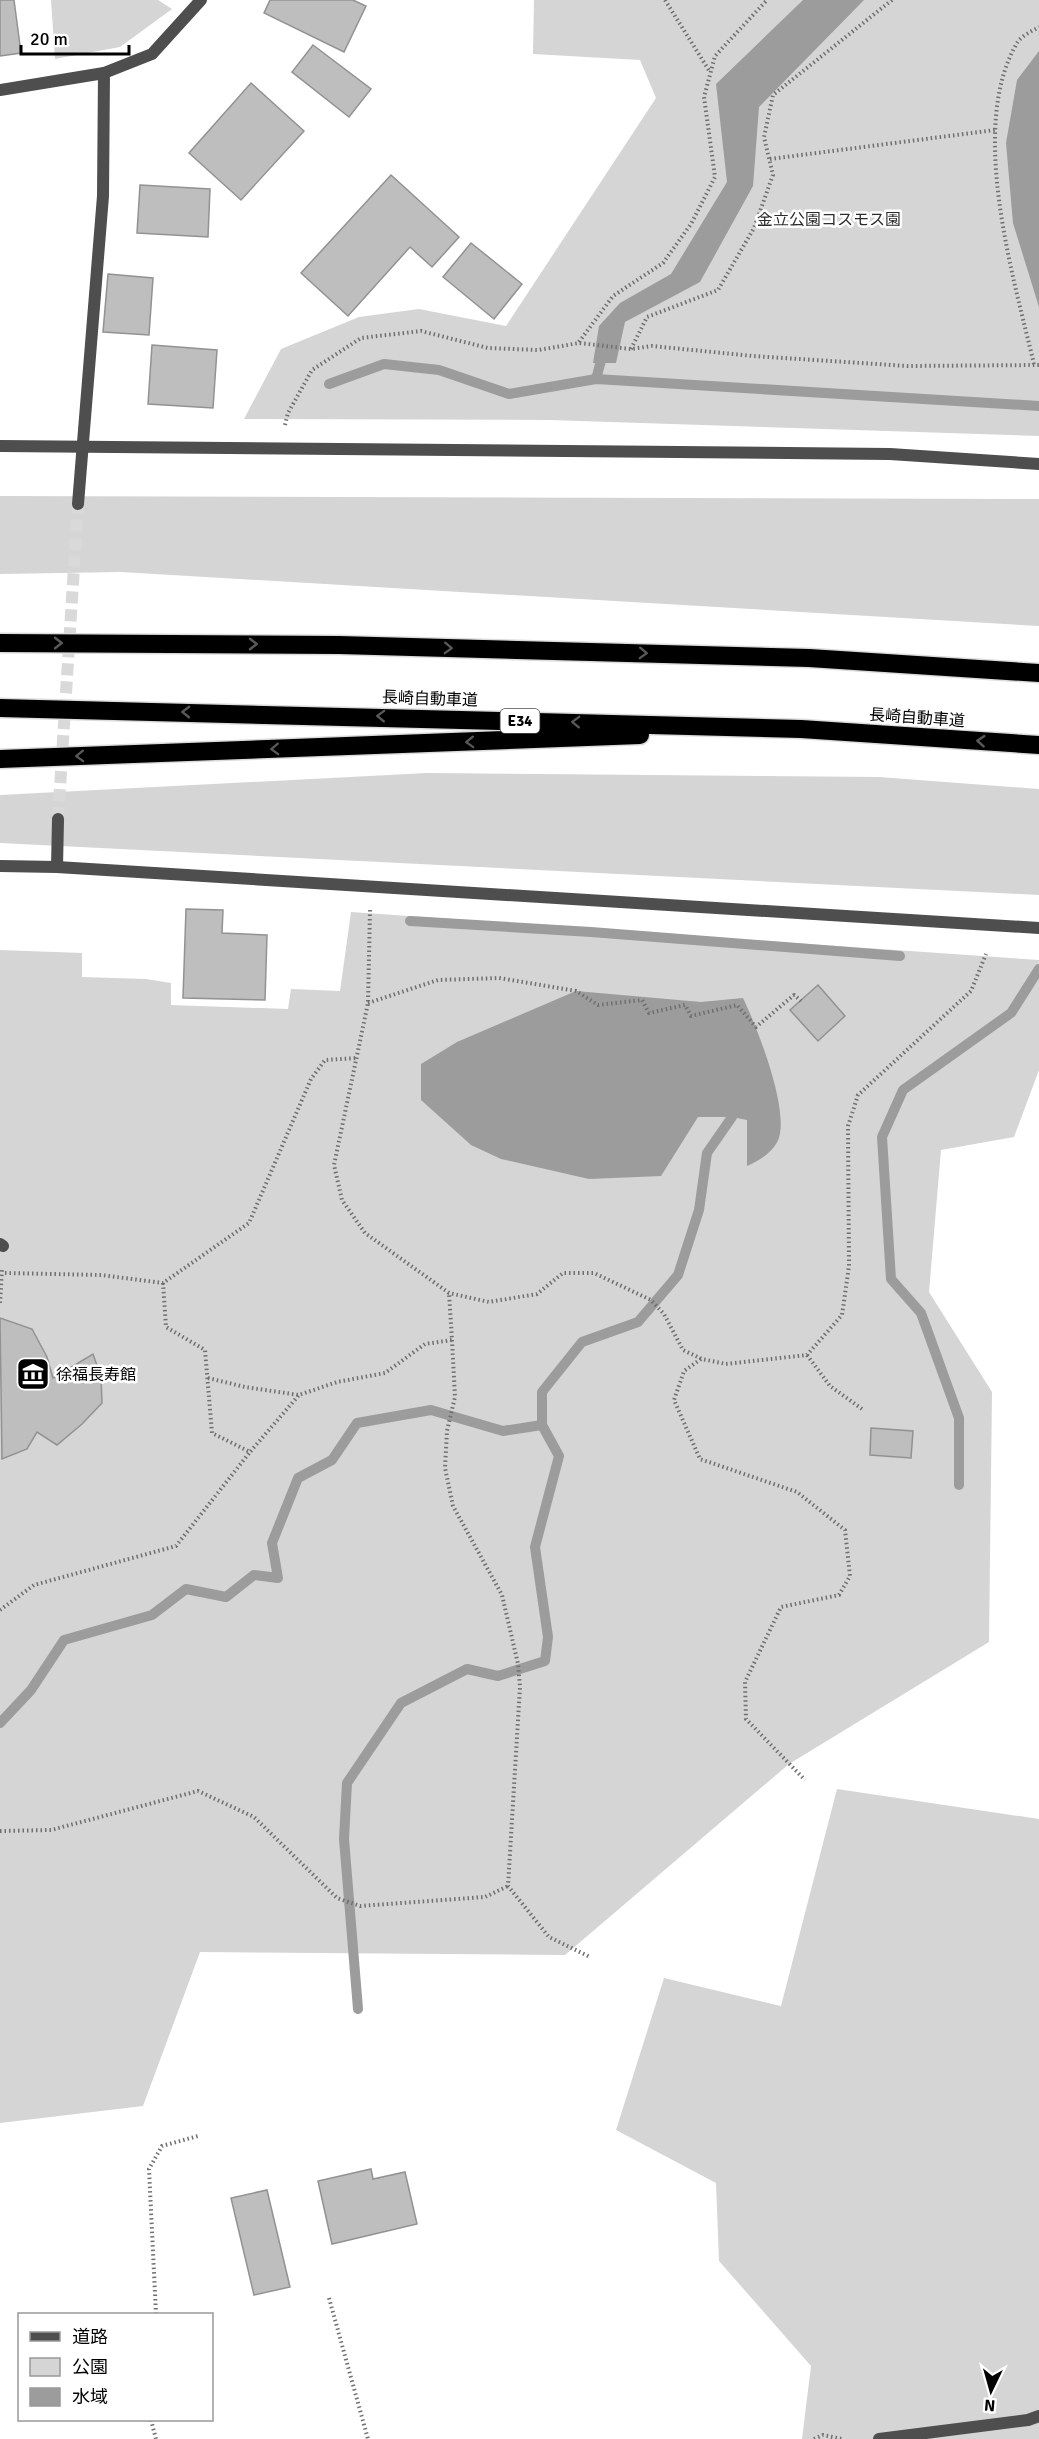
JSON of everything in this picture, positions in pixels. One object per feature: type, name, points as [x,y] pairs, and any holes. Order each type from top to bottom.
[{"type":"highway","points":[[0,643],[339,645],[809,658],[1039,673]]},
{"type":"highway","name":"長崎自動車道","points":[[0,708],[801,729],[1039,745]]},
{"type":"highway","points":[[0,759],[801,729]]},
{"type":"street","points":[[0,90],[104,73],[152,54],[201,0]]},
{"type":"street","points":[[78,504],[103,196],[104,73]]},
{"type":"street","points":[[0,446],[890,454],[1039,464]]},
{"type":"street","points":[[57,867],[58,819]]},
{"type":"street","points":[[0,866],[57,867],[1039,928]]},
{"type":"street","points":[[879,2439],[1028,2420],[1039,2416]]},
{"type":"path","points":[[665,0],[710,73]]},
{"type":"path","points":[[579,343],[613,296],[663,263],[691,224],[715,177],[704,97],[715,56],[767,0]]},
{"type":"path","points":[[631,349],[646,317],[718,290],[754,228],[773,175],[764,137],[773,95],[892,0]]},
{"type":"path","points":[[279,449],[288,413],[312,370],[361,338],[421,331],[488,348],[538,350],[579,343],[631,349],[652,346],[753,356],[907,366],[1037,364],[1010,260],[1000,200],[995,130],[1000,86],[1018,41],[1039,27]]},
{"type":"path","points":[[770,159],[995,130]]},
{"type":"path","points":[[370,909],[368,1003],[334,1165],[342,1200],[365,1233],[449,1293],[489,1302],[537,1294],[563,1273],[594,1273],[651,1300],[664,1314],[683,1350],[702,1359],[726,1364],[807,1355],[842,1315],[849,1266],[848,1126],[858,1095],[971,991],[986,954]]},
{"type":"path","points":[[368,1003],[438,980],[499,978],[576,991],[598,1005],[642,1000],[649,1013],[685,1005],[691,1016],[737,1005],[756,1027],[794,995],[801,1000]]},
{"type":"path","points":[[2,1273],[100,1275],[163,1283],[249,1223],[311,1079],[325,1060],[357,1058]]},
{"type":"path","points":[[0,1303],[2,1245]]},
{"type":"path","points":[[163,1283],[166,1328],[205,1350],[212,1433],[250,1452]]},
{"type":"path","points":[[449,1293],[455,1397],[447,1431],[445,1468],[453,1506],[502,1595],[518,1664],[520,1687],[508,1886],[549,1937],[590,1957]]},
{"type":"path","points":[[208,1378],[245,1387],[299,1395],[337,1382],[385,1373],[425,1344],[452,1340]]},
{"type":"path","points":[[807,1355],[830,1386],[862,1409]]},
{"type":"path","points":[[702,1359],[684,1371],[674,1400],[700,1459],[797,1492],[845,1530],[850,1576],[839,1595],[782,1607],[744,1682],[746,1719],[805,1780]]},
{"type":"path","points":[[0,1610],[34,1585],[176,1546],[250,1452],[299,1395]]},
{"type":"path","points":[[0,1831],[51,1830],[198,1791],[254,1817],[337,1898],[360,1906],[485,1897],[508,1886]]},
{"type":"path","points":[[156,2313],[149,2169],[162,2146],[198,2136]]},
{"type":"path","points":[[329,2298],[368,2439]]},
{"type":"path","points":[[151,2421],[156,2439]]},
{"type":"path","points":[[814,2439],[823,2435],[842,2439]]},
{"type":"green space","points":[[51,0],[158,0],[172,9],[120,47],[55,59]]},
{"type":"green space","name":"金立公園コスモス園","points":[[534,0],[1039,0],[1039,436],[549,420],[244,419],[281,349],[359,317],[419,309],[506,326],[656,98],[640,60],[533,54]]},
{"type":"green space","points":[[0,496],[1039,499],[1039,626],[121,572],[0,574]]},
{"type":"green space","points":[[427,773],[879,777],[1039,789],[1039,895],[0,843],[0,795]]},
{"type":"green space","points":[[351,912],[1039,960],[1039,1070],[1014,1137],[941,1150],[929,1292],[992,1392],[989,1642],[789,1764],[565,1955],[200,1952],[143,2106],[0,2123],[0,950],[82,953],[82,977],[146,979],[171,983],[171,1005],[288,1009],[291,989],[340,991]]},
{"type":"green space","points":[[837,1789],[1039,1819],[1039,2439],[802,2439],[811,2366],[719,2261],[716,2183],[616,2130],[664,1978],[781,2006]]},
{"type":"water","points":[[803,0],[864,0],[759,107],[753,186],[700,282],[625,322],[616,363],[593,363],[599,326],[620,303],[671,274],[727,182],[716,84]]},
{"type":"water","points":[[1039,51],[1039,307],[1013,223],[1006,143],[1017,80]]},
{"type":"water","points":[[576,991],[701,1002],[743,998],[764,1049],[777,1093],[780,1131],[773,1148],[747,1166],[747,1120],[732,1117],[698,1117],[661,1176],[589,1179],[501,1159],[471,1145],[421,1100],[421,1064],[457,1042]]},
{"type":"building","points":[[0,0],[14,0],[21,53],[0,56]]},
{"type":"building","points":[[270,0],[353,0],[366,6],[344,52],[264,13]]},
{"type":"building","points":[[313,45],[371,89],[349,117],[292,72]]},
{"type":"building","points":[[251,83],[304,131],[241,200],[189,153]]},
{"type":"building","points":[[391,175],[459,237],[432,267],[410,247],[348,316],[301,273]]},
{"type":"building","points":[[140,185],[210,189],[208,237],[137,233]]},
{"type":"building","points":[[471,243],[522,284],[494,319],[443,277]]},
{"type":"building","points":[[108,274],[153,278],[149,335],[103,332]]},
{"type":"building","points":[[152,345],[217,350],[213,408],[148,404]]},
{"type":"building","points":[[186,909],[223,910],[222,933],[267,935],[265,1000],[183,998]]},
{"type":"building","points":[[818,985],[845,1016],[818,1041],[790,1010]]},
{"type":"building","points":[[0,1318],[32,1329],[47,1357],[53,1378],[93,1354],[101,1377],[102,1403],[57,1445],[37,1432],[27,1449],[2,1459]]},
{"type":"building","points":[[871,1428],[913,1431],[911,1458],[870,1455]]},
{"type":"building","points":[[371,2169],[373,2179],[405,2172],[417,2224],[332,2244],[318,2181]]},
{"type":"building","points":[[267,2190],[290,2287],[254,2295],[231,2198]]},
{"type":"waterway","points":[[596,379],[604,350]]},
{"type":"waterway","points":[[329,384],[384,364],[439,370],[509,394],[596,379],[1039,406]]},
{"type":"waterway","points":[[410,921],[591,932],[900,956]]},
{"type":"waterway","points":[[959,1485],[959,1418],[921,1313],[891,1279],[882,1137],[903,1090],[1011,1013],[1039,969]]},
{"type":"waterway","points":[[358,2009],[344,1839],[347,1783],[401,1703],[467,1669],[498,1676],[545,1661],[548,1637],[535,1547],[559,1456],[542,1425],[542,1392],[582,1342],[638,1322],[678,1275],[699,1210],[707,1153],[732,1117]]},
{"type":"waterway","points":[[0,1723],[31,1690],[64,1640],[152,1615],[186,1589],[226,1597],[254,1575],[278,1578],[272,1543],[298,1478],[332,1460],[357,1423],[431,1410],[503,1431],[542,1425]]},
{"type":"tunnel","points":[[58,819],[78,504]]},
{"type":"place","name":"徐福長寿館","points":[[33,1374]]}]
